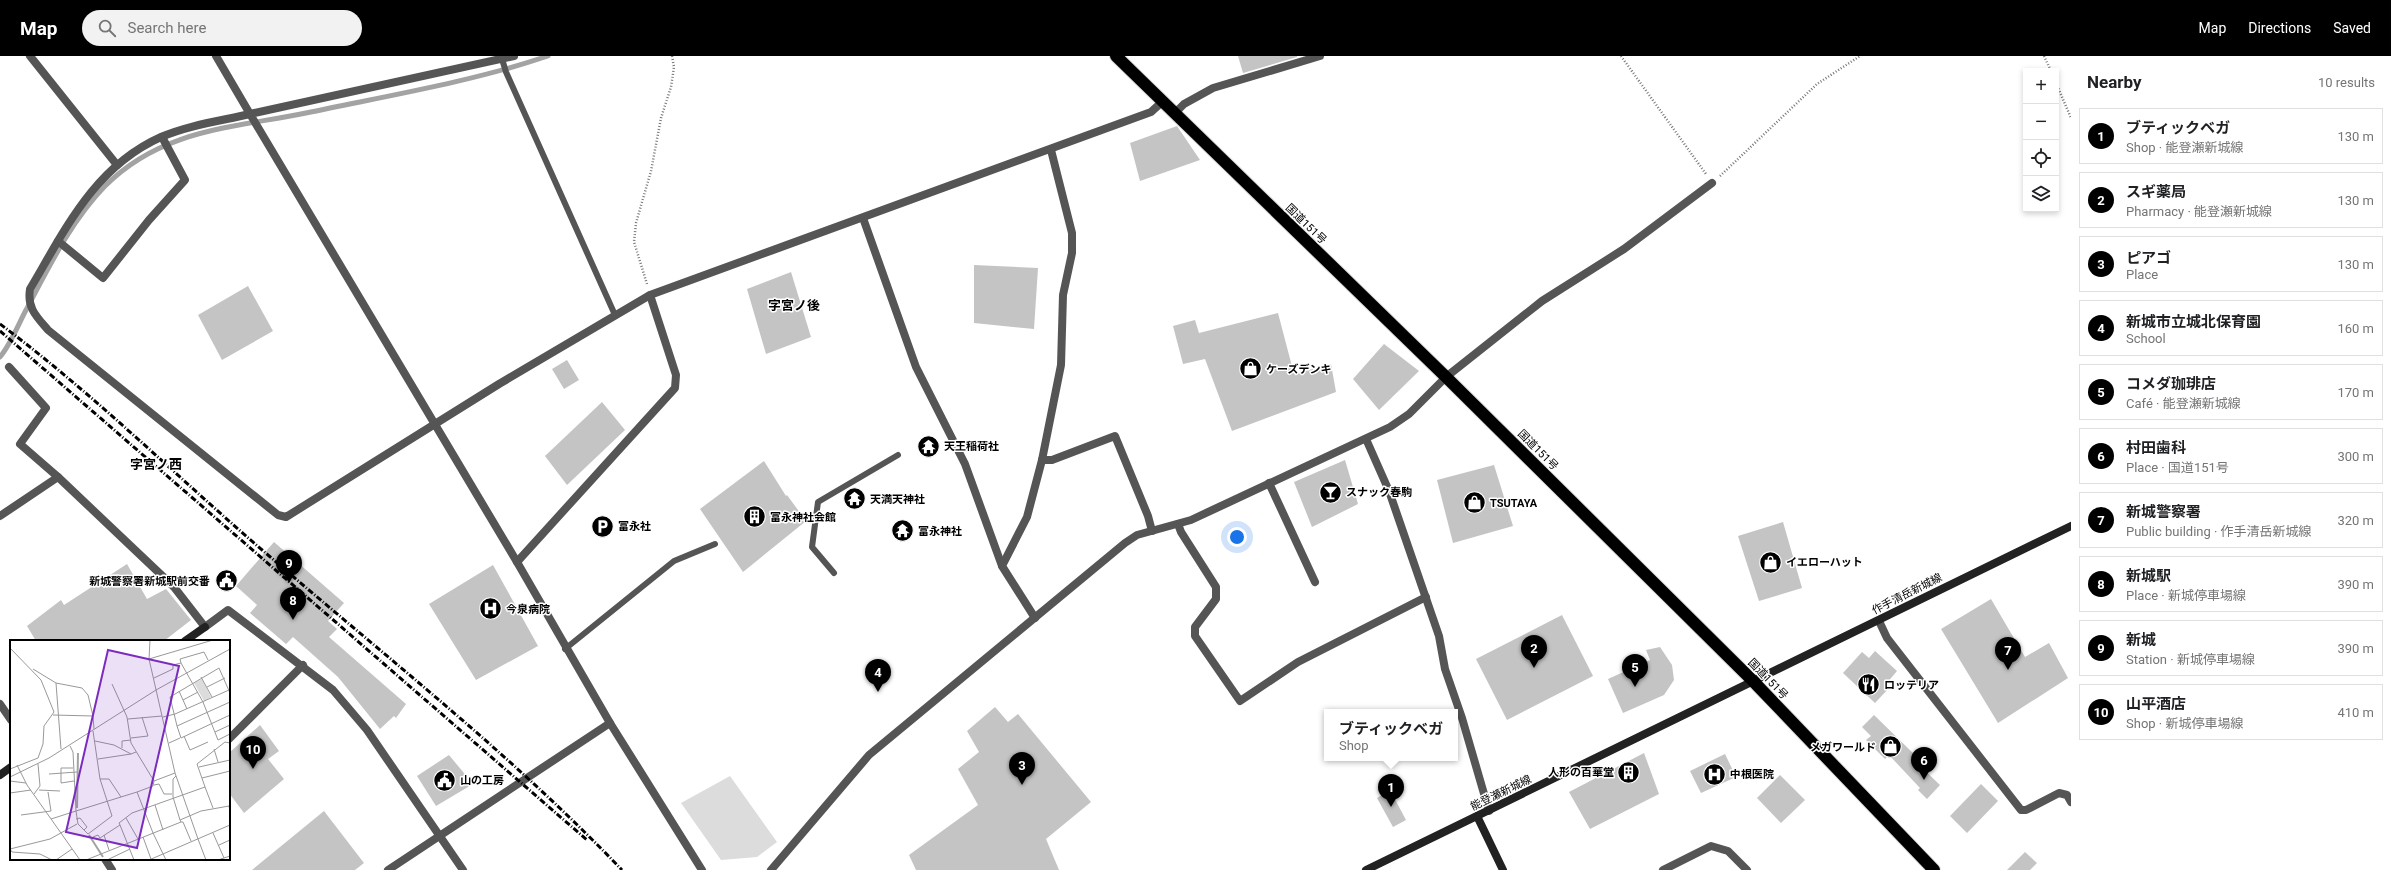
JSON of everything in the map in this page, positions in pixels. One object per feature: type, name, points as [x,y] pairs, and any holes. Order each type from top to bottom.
[{"type":"highway","name":"国道151号","points":[[1116,56],[1446,377],[1753,682],[1934,870]]},
{"type":"main road","name":"作手清岳新城線","points":[[1753,682],[2071,526]]},
{"type":"main road","points":[[187,640],[205,627]]},
{"type":"main road","name":"能登瀬新城線","points":[[1366,870],[1753,682]]},
{"type":"main road","points":[[0,775],[10,768]]},
{"type":"main road","points":[[1477,816],[1503,870]]},
{"type":"street","points":[[30,56],[117,165]]},
{"type":"street","points":[[216,56],[434,425],[517,562],[610,723],[702,870]]},
{"type":"street","points":[[514,56],[504,66],[190,127],[163,140],[117,165],[91,191],[76,210],[59,242],[30,289],[28,300],[32,312],[48,330],[125,393],[278,515],[286,517],[434,425],[650,295],[1051,150],[1151,112],[1162,102]]},
{"type":"street","points":[[1174,114],[1184,104],[1213,88],[1321,56]]},
{"type":"street","points":[[59,242],[102,278],[185,180],[169,154],[163,140]]},
{"type":"street","points":[[1002,566],[1026,517],[1042,460],[1061,365],[1063,295],[1072,253],[1072,233],[1051,150]]},
{"type":"street","points":[[771,870],[869,755],[1125,543],[1137,535],[1178,524],[1390,427],[1409,414],[1446,377],[1542,301],[1624,249],[1712,183]]},
{"type":"street","points":[[863,218],[916,367],[965,464],[1002,566],[1035,618]]},
{"type":"street","points":[[517,562],[675,388],[676,375],[650,295]]},
{"type":"street","points":[[9,367],[46,408],[20,444],[58,477],[174,587],[205,627],[228,610],[303,665],[333,690],[358,718],[463,870]]},
{"type":"street","points":[[1042,460],[1052,460],[1115,436],[1148,516],[1152,531]]},
{"type":"street","points":[[1366,439],[1389,491],[1440,636],[1445,669],[1462,718],[1490,811]]},
{"type":"street","points":[[0,516],[58,477]]},
{"type":"street","points":[[1268,484],[1315,582]]},
{"type":"street","points":[[1178,524],[1181,532],[1216,587],[1216,599],[1195,627],[1195,636],[1240,701],[1298,662],[1426,597]]},
{"type":"street","points":[[1879,621],[1887,638],[2021,810],[2026,810],[2059,793],[2067,795],[2071,802]]},
{"type":"street","points":[[230,738],[303,665]]},
{"type":"street","points":[[0,704],[10,719]]},
{"type":"street","points":[[388,870],[610,723]]},
{"type":"street","points":[[1663,870],[1711,846],[1728,851],[1747,870]]},
{"type":"street","points":[[106,860],[112,870]]},
{"type":"lane","points":[[504,66],[615,315]]},
{"type":"lane","points":[[834,573],[812,547],[818,502],[898,455]]},
{"type":"lane","points":[[566,649],[674,561],[715,544]]},
{"type":"path","points":[[650,295],[634,242],[636,223],[651,171],[661,118],[671,87],[674,67],[672,56]]},
{"type":"path","points":[[1621,56],[1712,183],[1817,84],[1858,56]]},
{"type":"path","points":[[2044,56],[2050,68]]},
{"type":"path","points":[[2059,90],[2071,118]]},
{"type":"shaded area","points":[[730,776],[777,842],[757,857],[721,860],[681,803]]},
{"type":"building","points":[[1238,56],[1297,56],[1297,57],[1243,73]]},
{"type":"building","points":[[1177,126],[1200,160],[1140,181],[1130,143]]},
{"type":"building","points":[[974,265],[1038,268],[1034,329],[974,323]]},
{"type":"building","points":[[791,272],[811,337],[766,354],[747,289]]},
{"type":"building","points":[[248,286],[273,331],[222,360],[198,315]]},
{"type":"building","name":"ケーズデンキ","points":[[1278,313],[1294,374],[1331,364],[1336,392],[1232,431],[1205,359],[1183,364],[1173,326],[1195,320],[1199,333]]},
{"type":"building","points":[[1384,344],[1419,371],[1379,410],[1353,379]]},
{"type":"building","points":[[567,360],[579,380],[564,389],[552,369]]},
{"type":"building","points":[[602,402],[625,430],[567,485],[545,456]]},
{"type":"building","points":[[1345,460],[1358,504],[1312,527],[1294,482]]},
{"type":"building","name":"富永神社会館","points":[[764,461],[786,496],[787,495],[806,521],[743,572],[700,509]]},
{"type":"building","name":"TSUTAYA","points":[[1494,465],[1513,526],[1453,543],[1437,480]]},
{"type":"building","name":"イエローハット","points":[[1783,522],[1802,588],[1759,601],[1738,536]]},
{"type":"building","points":[[274,542],[344,603],[328,621],[337,629],[329,637],[406,704],[396,718],[394,716],[380,729],[338,677],[293,637],[286,644],[250,613],[257,605],[236,586]]},
{"type":"building","points":[[127,564],[147,599],[166,589],[191,620],[165,640],[35,640],[27,626],[61,600],[64,605]]},
{"type":"building","points":[[493,565],[538,646],[476,680],[429,604]]},
{"type":"building","points":[[1991,599],[2025,657],[2049,643],[2068,678],[1998,723],[1941,629]]},
{"type":"building","points":[[1562,615],[1593,676],[1507,720],[1476,659]]},
{"type":"building","points":[[1660,647],[1672,665],[1674,680],[1664,695],[1623,713],[1608,679],[1650,660],[1646,650]]},
{"type":"building","points":[[1875,651],[1897,671],[1886,684],[1890,687],[1875,703],[1843,673],[1862,652],[1869,658]]},
{"type":"building","points":[[995,707],[1008,722],[1018,714],[1091,802],[1046,839],[1059,870],[916,870],[909,855],[978,805],[958,769],[979,752],[967,731]]},
{"type":"building","name":"メガワールド","points":[[1874,715],[1915,755],[1912,758],[1940,785],[1927,799],[1918,790],[1920,788],[1889,755],[1885,759],[1866,740],[1871,736],[1862,727]]},
{"type":"building","points":[[260,725],[279,751],[268,759],[284,779],[244,813],[230,794],[230,752]]},
{"type":"building","name":"人形の百華堂","points":[[1644,753],[1659,794],[1590,829],[1569,792]]},
{"type":"building","points":[[1725,754],[1736,777],[1701,793],[1690,771]]},
{"type":"building","name":"山の工房","points":[[449,755],[473,784],[436,806],[417,776]]},
{"type":"building","points":[[1780,775],[1805,800],[1781,823],[1757,798]]},
{"type":"building","points":[[1981,784],[1998,801],[1967,833],[1950,816]]},
{"type":"building","points":[[1390,790],[1406,820],[1393,827],[1377,798]]},
{"type":"building","points":[[324,811],[364,863],[355,870],[252,870]]},
{"type":"building","points":[[2025,852],[2037,863],[2030,870],[2007,870]]},
{"type":"waterway","points":[[0,357],[11,340],[61,245],[82,214],[105,186],[127,167],[150,153],[174,142],[199,134],[428,88],[459,81],[548,56]]},
{"type":"railway","points":[[0,324],[69,379],[234,526],[449,708],[537,787],[622,870]]},
{"type":"railway","points":[[0,331],[587,840]]},
{"type":"place","name":"ケーズデンキ","points":[[1251,369]]},
{"type":"place","name":"天王稲荷社","points":[[929,446]]},
{"type":"place","name":"スナック春駒","points":[[1331,492]]},
{"type":"place","name":"天満天神社","points":[[855,499]]},
{"type":"place","name":"TSUTAYA","points":[[1474,503]]},
{"type":"place","name":"富永神社会館","points":[[754,517]]},
{"type":"place","name":"富永社","points":[[603,526]]},
{"type":"place","name":"富永神社","points":[[903,531]]},
{"type":"place","name":"イエローハット","points":[[1770,562]]},
{"type":"place","name":"新城警察署新城駅前交番","points":[[226,581]]},
{"type":"place","name":"新城","points":[[289,583]]},
{"type":"place","name":"今泉病院","points":[[491,609]]},
{"type":"place","name":"新城駅","points":[[293,620]]},
{"type":"place","name":"スギ薬局","points":[[1534,668]]},
{"type":"place","name":"新城警察署","points":[[2008,670]]},
{"type":"place","name":"ロッテリア","points":[[1868,685]]},
{"type":"place","name":"コメダ珈琲店","points":[[1635,687]]},
{"type":"place","name":"新城市立城北保育園","points":[[878,692]]},
{"type":"place","name":"メガワールド","points":[[1891,747]]},
{"type":"place","name":"山平酒店","points":[[253,769]]},
{"type":"place","name":"人形の百華堂","points":[[1629,772]]},
{"type":"place","name":"中根医院","points":[[1714,774]]},
{"type":"place","name":"山の工房","points":[[444,780]]},
{"type":"place","name":"村田歯科","points":[[1924,780]]},
{"type":"place","name":"ピアゴ","points":[[1022,785]]},
{"type":"place","name":"ブティックベガ","points":[[1391,807]]},
{"type":"district","name":"字宮ノ後","points":[[794,305]]},
{"type":"district","name":"字宮ノ西","points":[[156,464]]}]
